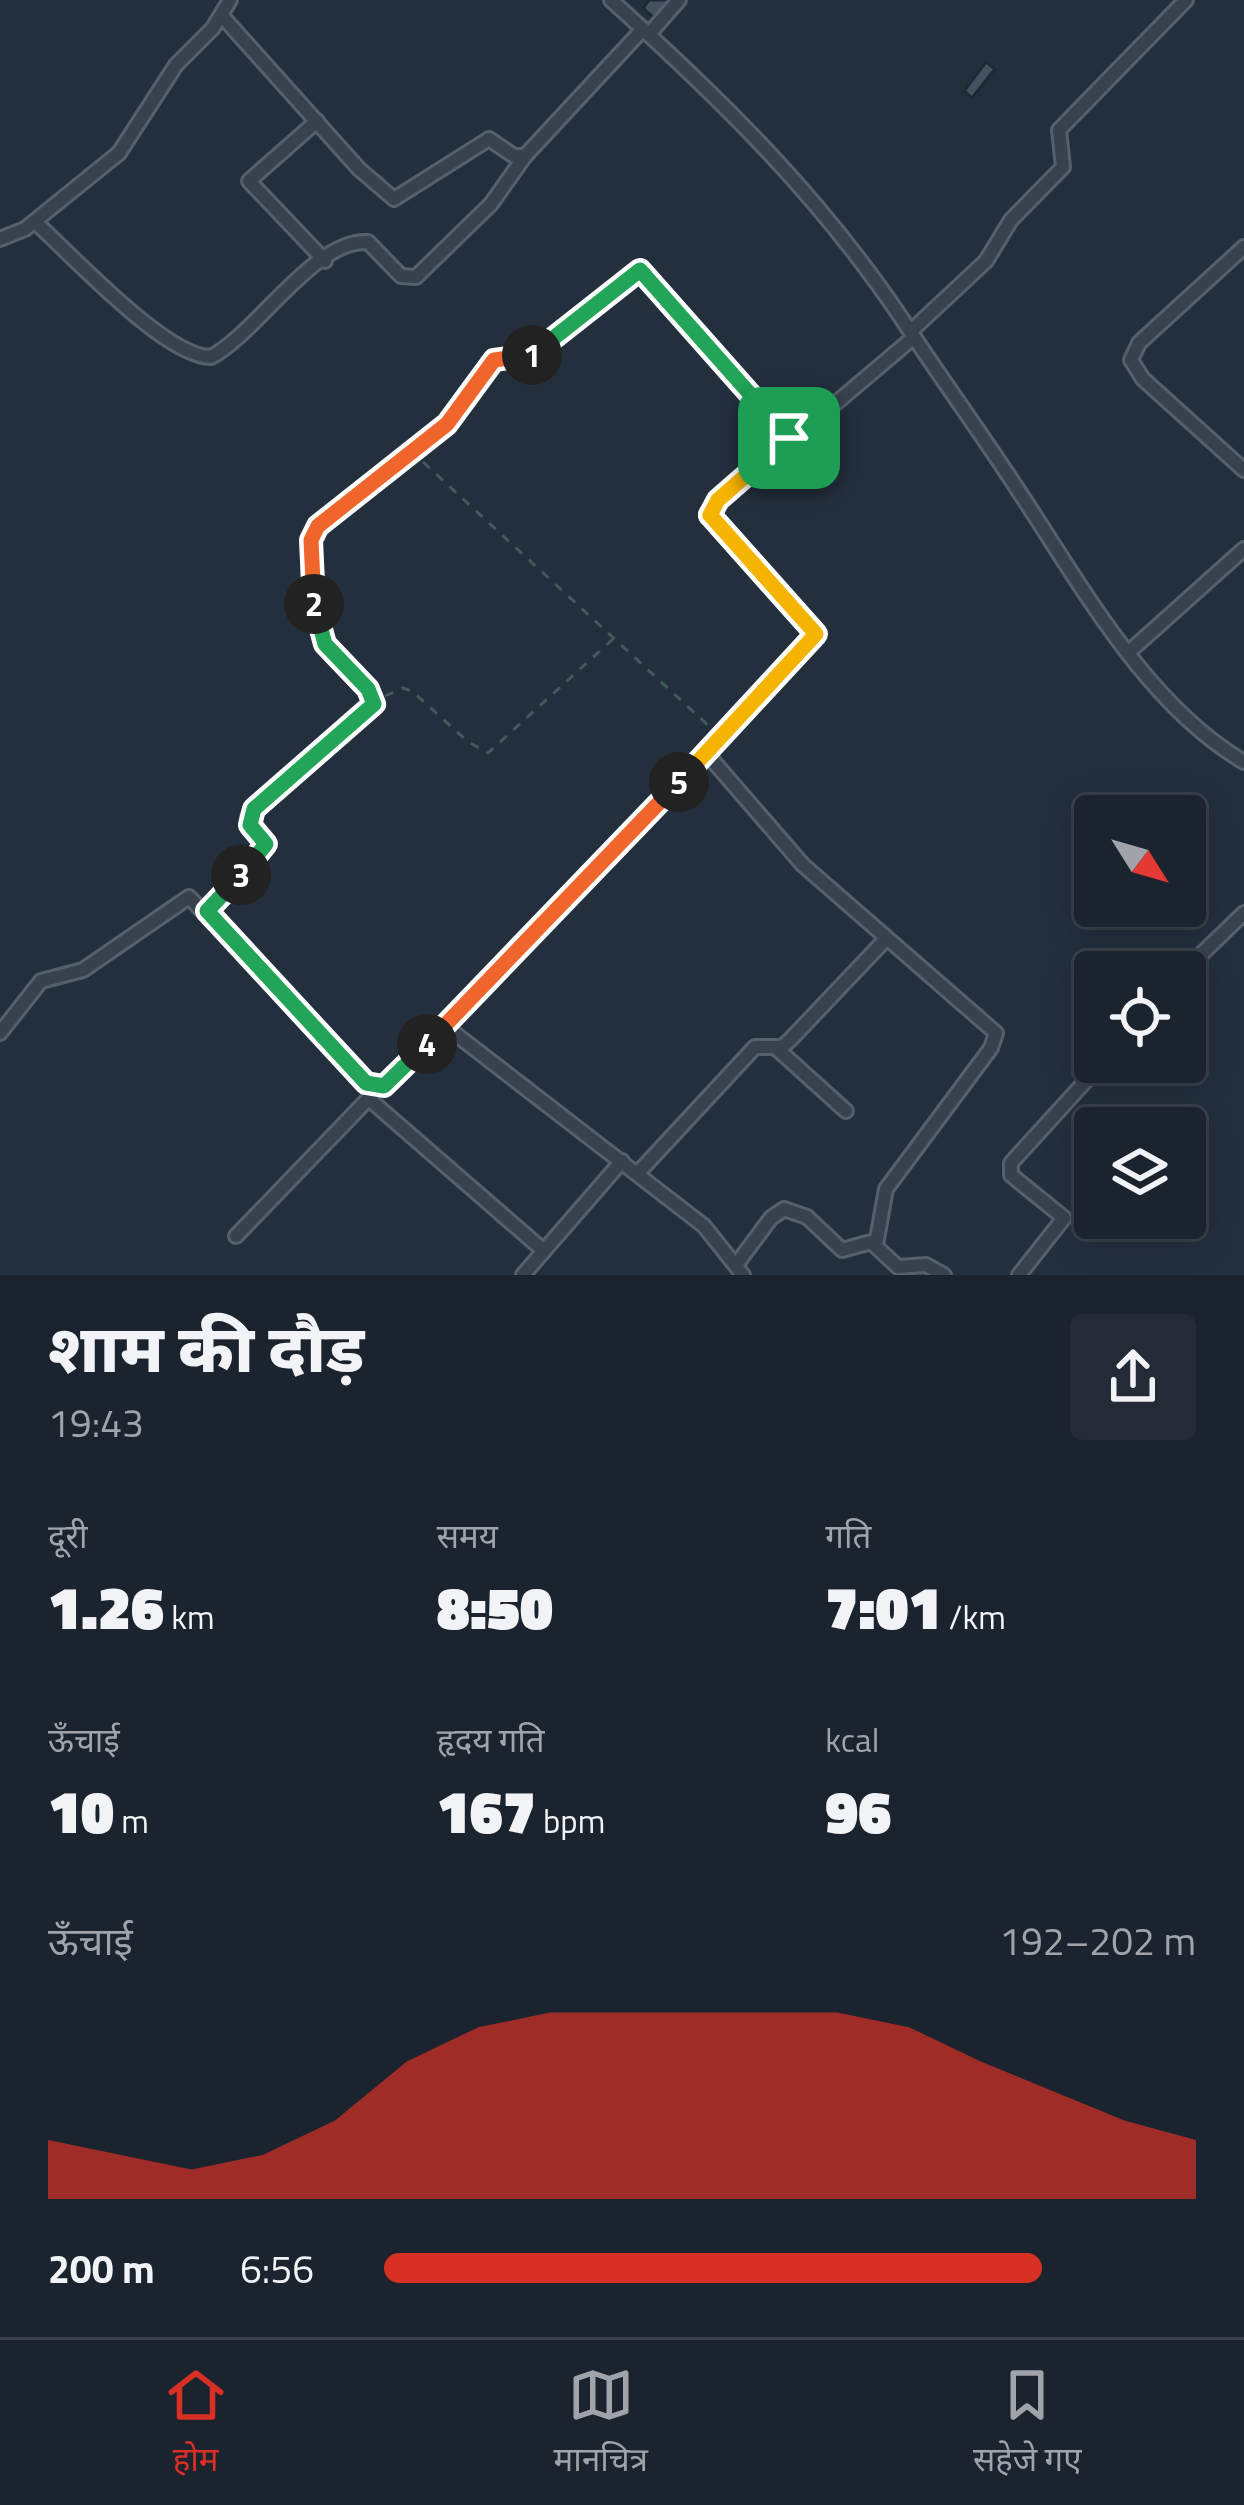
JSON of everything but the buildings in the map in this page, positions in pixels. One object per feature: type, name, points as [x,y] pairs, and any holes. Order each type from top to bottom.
[{"type":"street","points":[[1,241],[34,222],[128,144],[176,65],[222,16],[230,0]]},
{"type":"street","points":[[611,0],[722,98],[781,162],[912,334],[1130,652],[1198,728],[1244,762]]},
{"type":"street","points":[[34,222],[164,336],[204,357],[216,356],[325,261],[364,241],[411,280],[491,204],[525,156],[680,0]]},
{"type":"street","points":[[236,1236],[444,1029],[517,946],[707,754],[816,634],[710,517],[718,500],[912,334],[986,261],[1004,228],[1064,166],[1059,130],[1186,0]]},
{"type":"street","points":[[222,16],[394,199],[489,139],[514,156],[525,156]]},
{"type":"street","points":[[317,122],[249,181],[325,261]]},
{"type":"street","points":[[1244,247],[1139,343],[1131,360],[1143,379],[1244,470]]},
{"type":"street","points":[[207,911],[263,852],[266,844],[248,817],[254,809],[374,704],[368,689],[320,635],[311,540],[318,526],[447,424],[494,360],[532,355],[640,270],[789,438]]},
{"type":"street","points":[[1130,652],[1244,549]]},
{"type":"street","points":[[707,754],[802,866],[996,1033],[991,1048],[886,1189],[876,1244]]},
{"type":"street","points":[[0,1033],[33,987],[83,970],[182,898],[195,898],[374,1094],[544,1251]]},
{"type":"street","points":[[1205,951],[1244,913]]},
{"type":"street","points":[[637,1174],[755,1047],[775,1048],[790,1040],[885,940]]},
{"type":"street","points":[[444,1029],[468,1041],[711,1232],[740,1270],[770,1218],[784,1209],[807,1217],[842,1250],[876,1244]]},
{"type":"street","points":[[775,1048],[845,1112]]},
{"type":"street","points":[[1019,1275],[1064,1226],[1064,1218],[1011,1174],[1011,1163],[1084,1083]]},
{"type":"street","points":[[524,1275],[622,1162]]},
{"type":"street","points":[[876,1244],[898,1267],[926,1265],[944,1275]]},
{"type":"path","points":[[412,452],[722,738]]},
{"type":"path","points":[[374,704],[394,690],[412,692],[467,741],[488,752],[614,638]]},
{"type":"route","points":[[634,270],[646,274],[660,289],[789,438],[718,500],[710,517],[814,628],[813,642],[517,946],[444,1029],[384,1086],[372,1087],[207,911],[263,852],[266,844],[248,817],[254,809],[374,704],[368,689],[332,654],[320,635],[311,562],[314,532],[447,424],[494,360],[532,355],[634,270]]}]
